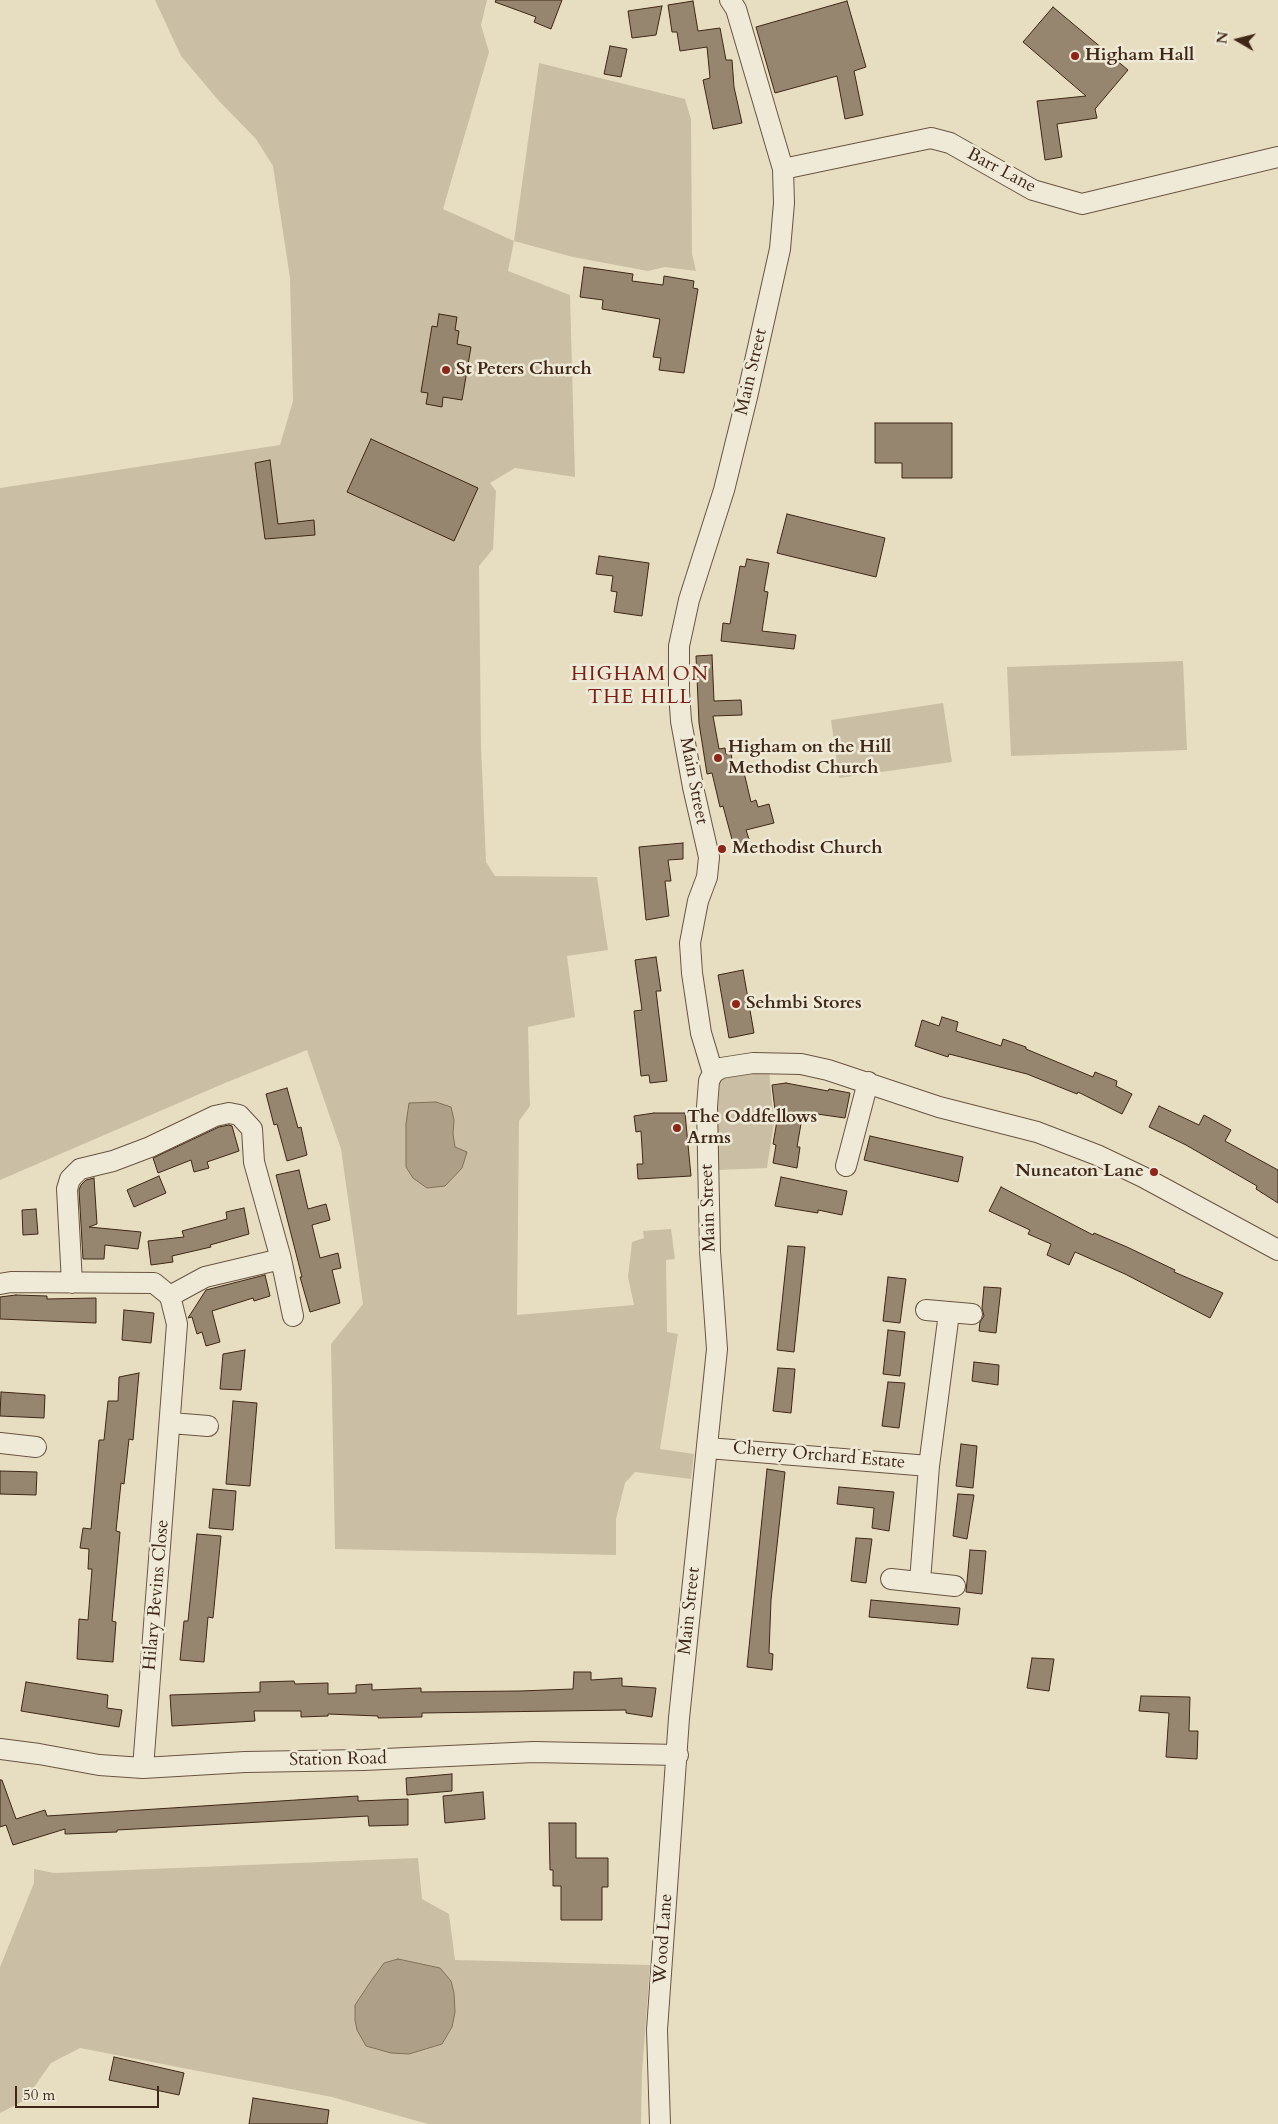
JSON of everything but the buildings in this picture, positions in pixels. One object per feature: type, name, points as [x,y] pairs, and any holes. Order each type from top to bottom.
[{"type":"street","name":"Main Street","points":[[678,1755],[685,1653],[717,1349],[710,1252],[706,1107],[709,1081],[713,1073],[701,1033],[691,957],[691,928],[707,877],[709,857],[691,779],[681,721],[679,646],[689,600],[724,490],[745,406],[780,249],[784,204],[783,169],[736,9],[730,0]]},
{"type":"street","name":"Barr Lane","points":[[783,169],[931,138],[950,143],[1033,190],[1082,204],[1278,157]]},
{"type":"street","points":[[713,1073],[721,1068],[735,1065],[784,1063],[828,1070],[939,1107],[1063,1141],[1143,1177],[1278,1250]]},
{"type":"street","points":[[846,1166],[868,1082]]},
{"type":"street","points":[[72,1283],[67,1189],[70,1179],[80,1170],[113,1161],[150,1147],[215,1116],[229,1113],[239,1115],[252,1128],[254,1162],[281,1259],[293,1316]]},
{"type":"street","points":[[0,1284],[11,1282],[154,1283],[170,1296],[205,1278],[281,1259]]},
{"type":"street","name":"Hilary Bevins Close","points":[[143,1768],[171,1423],[177,1324],[170,1296]]},
{"type":"street","points":[[926,1310],[949,1314],[972,1314]]},
{"type":"street","name":"Cherry Orchard Estate","points":[[920,1581],[929,1466],[949,1314]]},
{"type":"street","points":[[171,1423],[208,1426]]},
{"type":"street","points":[[0,1444],[36,1447]]},
{"type":"street","name":"Cherry Orchard Estate","points":[[708,1448],[929,1466]]},
{"type":"street","points":[[890,1579],[955,1586]]},
{"type":"street","name":"Station Road","points":[[0,1749],[39,1754],[99,1766],[143,1768],[245,1762],[364,1760],[534,1752],[678,1755]]},
{"type":"street","name":"Wood Lane","points":[[660,2124],[657,2030],[678,1755]]},
{"type":"shaded area","points":[[155,0],[487,0],[481,25],[489,52],[443,209],[514,241],[508,271],[570,295],[575,477],[515,468],[490,483],[496,491],[493,549],[479,566],[481,745],[486,862],[495,876],[597,877],[608,950],[567,956],[575,1017],[528,1027],[530,1106],[519,1121],[517,1315],[634,1305],[628,1277],[632,1242],[644,1238],[643,1231],[671,1229],[675,1259],[666,1260],[667,1332],[678,1334],[660,1449],[694,1454],[691,1479],[635,1472],[625,1483],[616,1519],[616,1555],[335,1549],[331,1344],[363,1304],[341,1149],[307,1050],[225,1083],[0,1180],[0,488],[280,445],[293,401],[290,278],[273,166],[256,139],[219,101],[181,56]]},
{"type":"shaded area","points":[[539,63],[685,99],[691,119],[692,254],[696,271],[665,267],[648,271],[573,257],[514,241]]},
{"type":"shaded area","points":[[1183,661],[1187,750],[1011,756],[1007,667]]},
{"type":"shaded area","points":[[943,703],[952,762],[839,778],[831,720]]},
{"type":"shaded area","points":[[769,1070],[774,1123],[767,1168],[719,1170],[716,1130],[720,1080],[722,1077]]},
{"type":"shaded area","points":[[436,1102],[451,1107],[454,1120],[453,1134],[455,1147],[467,1152],[462,1168],[445,1186],[427,1188],[413,1178],[406,1167],[406,1124],[409,1103]]},
{"type":"shaded area","points":[[418,1858],[422,1899],[449,1914],[455,1960],[650,1965],[642,2073],[641,2124],[428,2124],[332,2097],[80,2048],[51,2063],[25,2100],[0,2113],[0,1967],[34,1883],[34,1869],[54,1873]],"holes":[[[398,1959],[419,1964],[455,2012],[452,2027],[442,2044],[409,2054],[355,2005],[384,1963]]]},
{"type":"shaded area","points":[[398,1959],[440,1968],[451,1981],[455,2012],[452,2027],[442,2044],[409,2054],[391,2053],[366,2046],[357,2030],[355,2005],[384,1963]]},
{"type":"place","name":"Higham Hall","points":[[1075,56]]},
{"type":"place","name":"St Peters Church","points":[[446,370]]},
{"type":"place","name":"Higham on the Hill Methodist Church","points":[[718,758]]},
{"type":"place","name":"Methodist Church","points":[[722,849]]},
{"type":"place","name":"Sehmbi Stores","points":[[736,1004]]},
{"type":"place","name":"The Oddfellows Arms","points":[[677,1128]]},
{"type":"place","name":"Nuneaton Lane","points":[[1154,1172]]},
{"type":"district","name":"HIGHAM ON THE HILL","points":[[640,686]]}]
